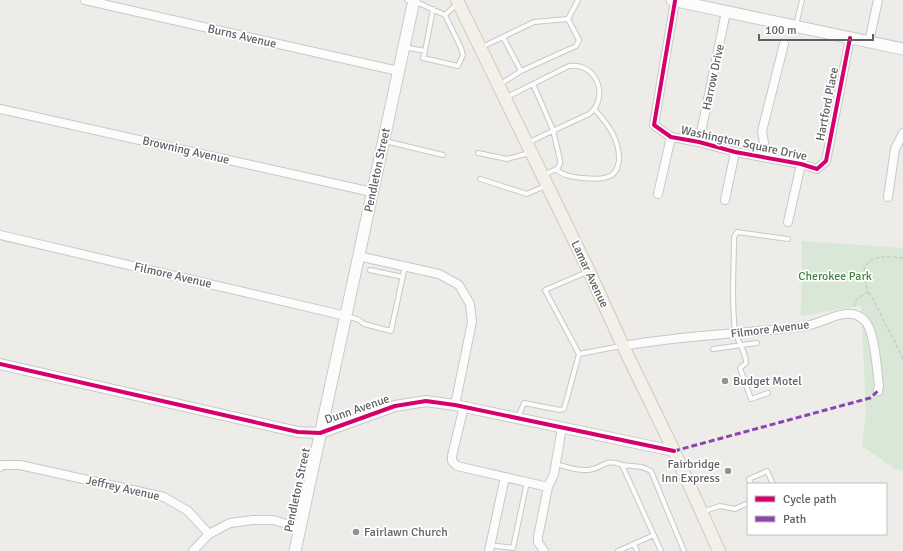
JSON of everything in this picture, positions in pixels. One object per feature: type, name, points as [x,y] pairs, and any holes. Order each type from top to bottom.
[{"type":"main road","name":"Pendleton Street","points":[[295,551],[404,47],[412,0]]},
{"type":"main road","points":[[674,0],[903,50]]},
{"type":"main road","name":"Lamar Avenue","points":[[457,2],[589,270],[623,346],[674,450],[702,512],[716,549]]},
{"type":"street","name":"Burns Avenue","points":[[85,0],[398,71]]},
{"type":"street","name":"Washington Square Drive","points":[[674,0],[654,125],[671,137],[699,142],[735,152],[801,164],[816,169]]},
{"type":"street","points":[[869,42],[878,0]]},
{"type":"street","name":"Harrow Drive","points":[[699,142],[726,12]]},
{"type":"street","name":"Hartford Place","points":[[816,169],[826,161],[850,38]]},
{"type":"street","points":[[761,157],[764,143],[762,131],[784,44]]},
{"type":"street","name":"Browning Avenue","points":[[0,109],[372,192]]},
{"type":"street","points":[[888,196],[896,149],[903,133]]},
{"type":"street","points":[[658,194],[671,137]]},
{"type":"street","points":[[725,200],[735,152]]},
{"type":"street","points":[[788,222],[801,164]]},
{"type":"street","name":"Filmore Avenue","points":[[0,235],[346,316]]},
{"type":"street","points":[[358,256],[439,274],[459,285],[470,304],[472,322],[452,456],[454,464],[457,466],[548,486]]},
{"type":"street","name":"Filmore Avenue","points":[[623,346],[654,341],[807,326],[842,314],[851,314]]},
{"type":"street","points":[[851,314],[857,315],[866,321],[870,330],[874,346],[879,386],[878,392]]},
{"type":"street","name":"Dunn Avenue","points":[[0,364],[298,432],[320,433],[395,406],[426,401],[460,405],[674,450]]},
{"type":"street","points":[[544,551],[538,542],[538,537],[548,486],[554,474],[562,427]]},
{"type":"street","name":"Jeffrey Avenue","points":[[1,466],[20,465],[164,497],[188,511],[209,534]]},
{"type":"street","points":[[490,548],[505,477]]},
{"type":"street","points":[[193,551],[209,534],[230,523],[253,520],[273,520],[300,528]]},
{"type":"lane","points":[[412,0],[432,9],[445,15],[463,55],[458,66],[423,58],[432,9]]},
{"type":"lane","points":[[568,19],[578,0]]},
{"type":"lane","points":[[796,27],[802,0]]},
{"type":"lane","points":[[445,15],[457,2]]},
{"type":"lane","points":[[480,47],[534,22],[568,19]]},
{"type":"lane","points":[[499,85],[521,71],[576,46],[579,40],[568,19]]},
{"type":"lane","points":[[503,37],[521,71]]},
{"type":"lane","points":[[404,47],[425,51]]},
{"type":"lane","points":[[478,152],[507,159],[529,147],[553,130],[589,114],[598,104],[600,92],[596,78],[592,73],[586,68],[576,66],[567,67],[505,98]]},
{"type":"lane","points":[[480,179],[527,194],[559,167],[561,163],[553,130],[532,84]]},
{"type":"lane","points":[[556,169],[568,176],[596,179],[608,177],[616,171],[619,157],[617,142],[611,131],[594,110]]},
{"type":"lane","points":[[383,141],[443,155]]},
{"type":"lane","points":[[740,368],[746,363],[746,358],[736,333],[733,312],[735,234],[737,232],[788,239]]},
{"type":"lane","points":[[346,316],[359,320],[364,324],[391,331],[405,266]]},
{"type":"lane","points":[[370,270],[402,277]]},
{"type":"lane","points":[[518,418],[524,402],[560,410],[564,409],[580,354],[545,290],[589,270]]},
{"type":"lane","points":[[713,349],[757,342]]},
{"type":"lane","points":[[580,354],[623,346]]},
{"type":"lane","points":[[738,362],[751,399],[768,393]]},
{"type":"lane","points":[[555,464],[589,471],[608,462],[616,462],[622,465],[642,467],[650,472],[684,551]]},
{"type":"lane","points":[[622,465],[661,551]]},
{"type":"lane","points":[[751,483],[749,479],[767,471],[773,483]]},
{"type":"lane","points":[[490,548],[513,548],[527,482]]},
{"type":"lane","points":[[702,512],[720,506],[735,508],[747,503]]},
{"type":"lane","points":[[618,551],[654,535]]},
{"type":"lane","points":[[634,544],[637,551]]},
{"type":"path","points":[[903,258],[880,257],[870,260],[864,270],[868,292],[875,301],[903,359]]},
{"type":"path","points":[[851,314],[856,300],[868,292]]},
{"type":"green space","name":"Cherokee Park","points":[[802,241],[903,248],[903,470],[895,469],[862,446],[866,413],[861,305],[801,316]]},
{"type":"marked path","points":[[674,451],[870,398],[878,391]]},
{"type":"cycle path","points":[[675,1],[654,125],[671,137],[699,142],[735,152],[801,164],[817,169],[826,161],[850,38]]},
{"type":"cycle path","points":[[0,364],[298,432],[320,433],[395,406],[426,401],[455,405],[674,451]]},
{"type":"place","name":"Budget Motel","points":[[725,381]]},
{"type":"place","name":"Fairbridge Inn Express","points":[[728,471]]},
{"type":"place","name":"Fairlawn Church","points":[[356,532]]}]
